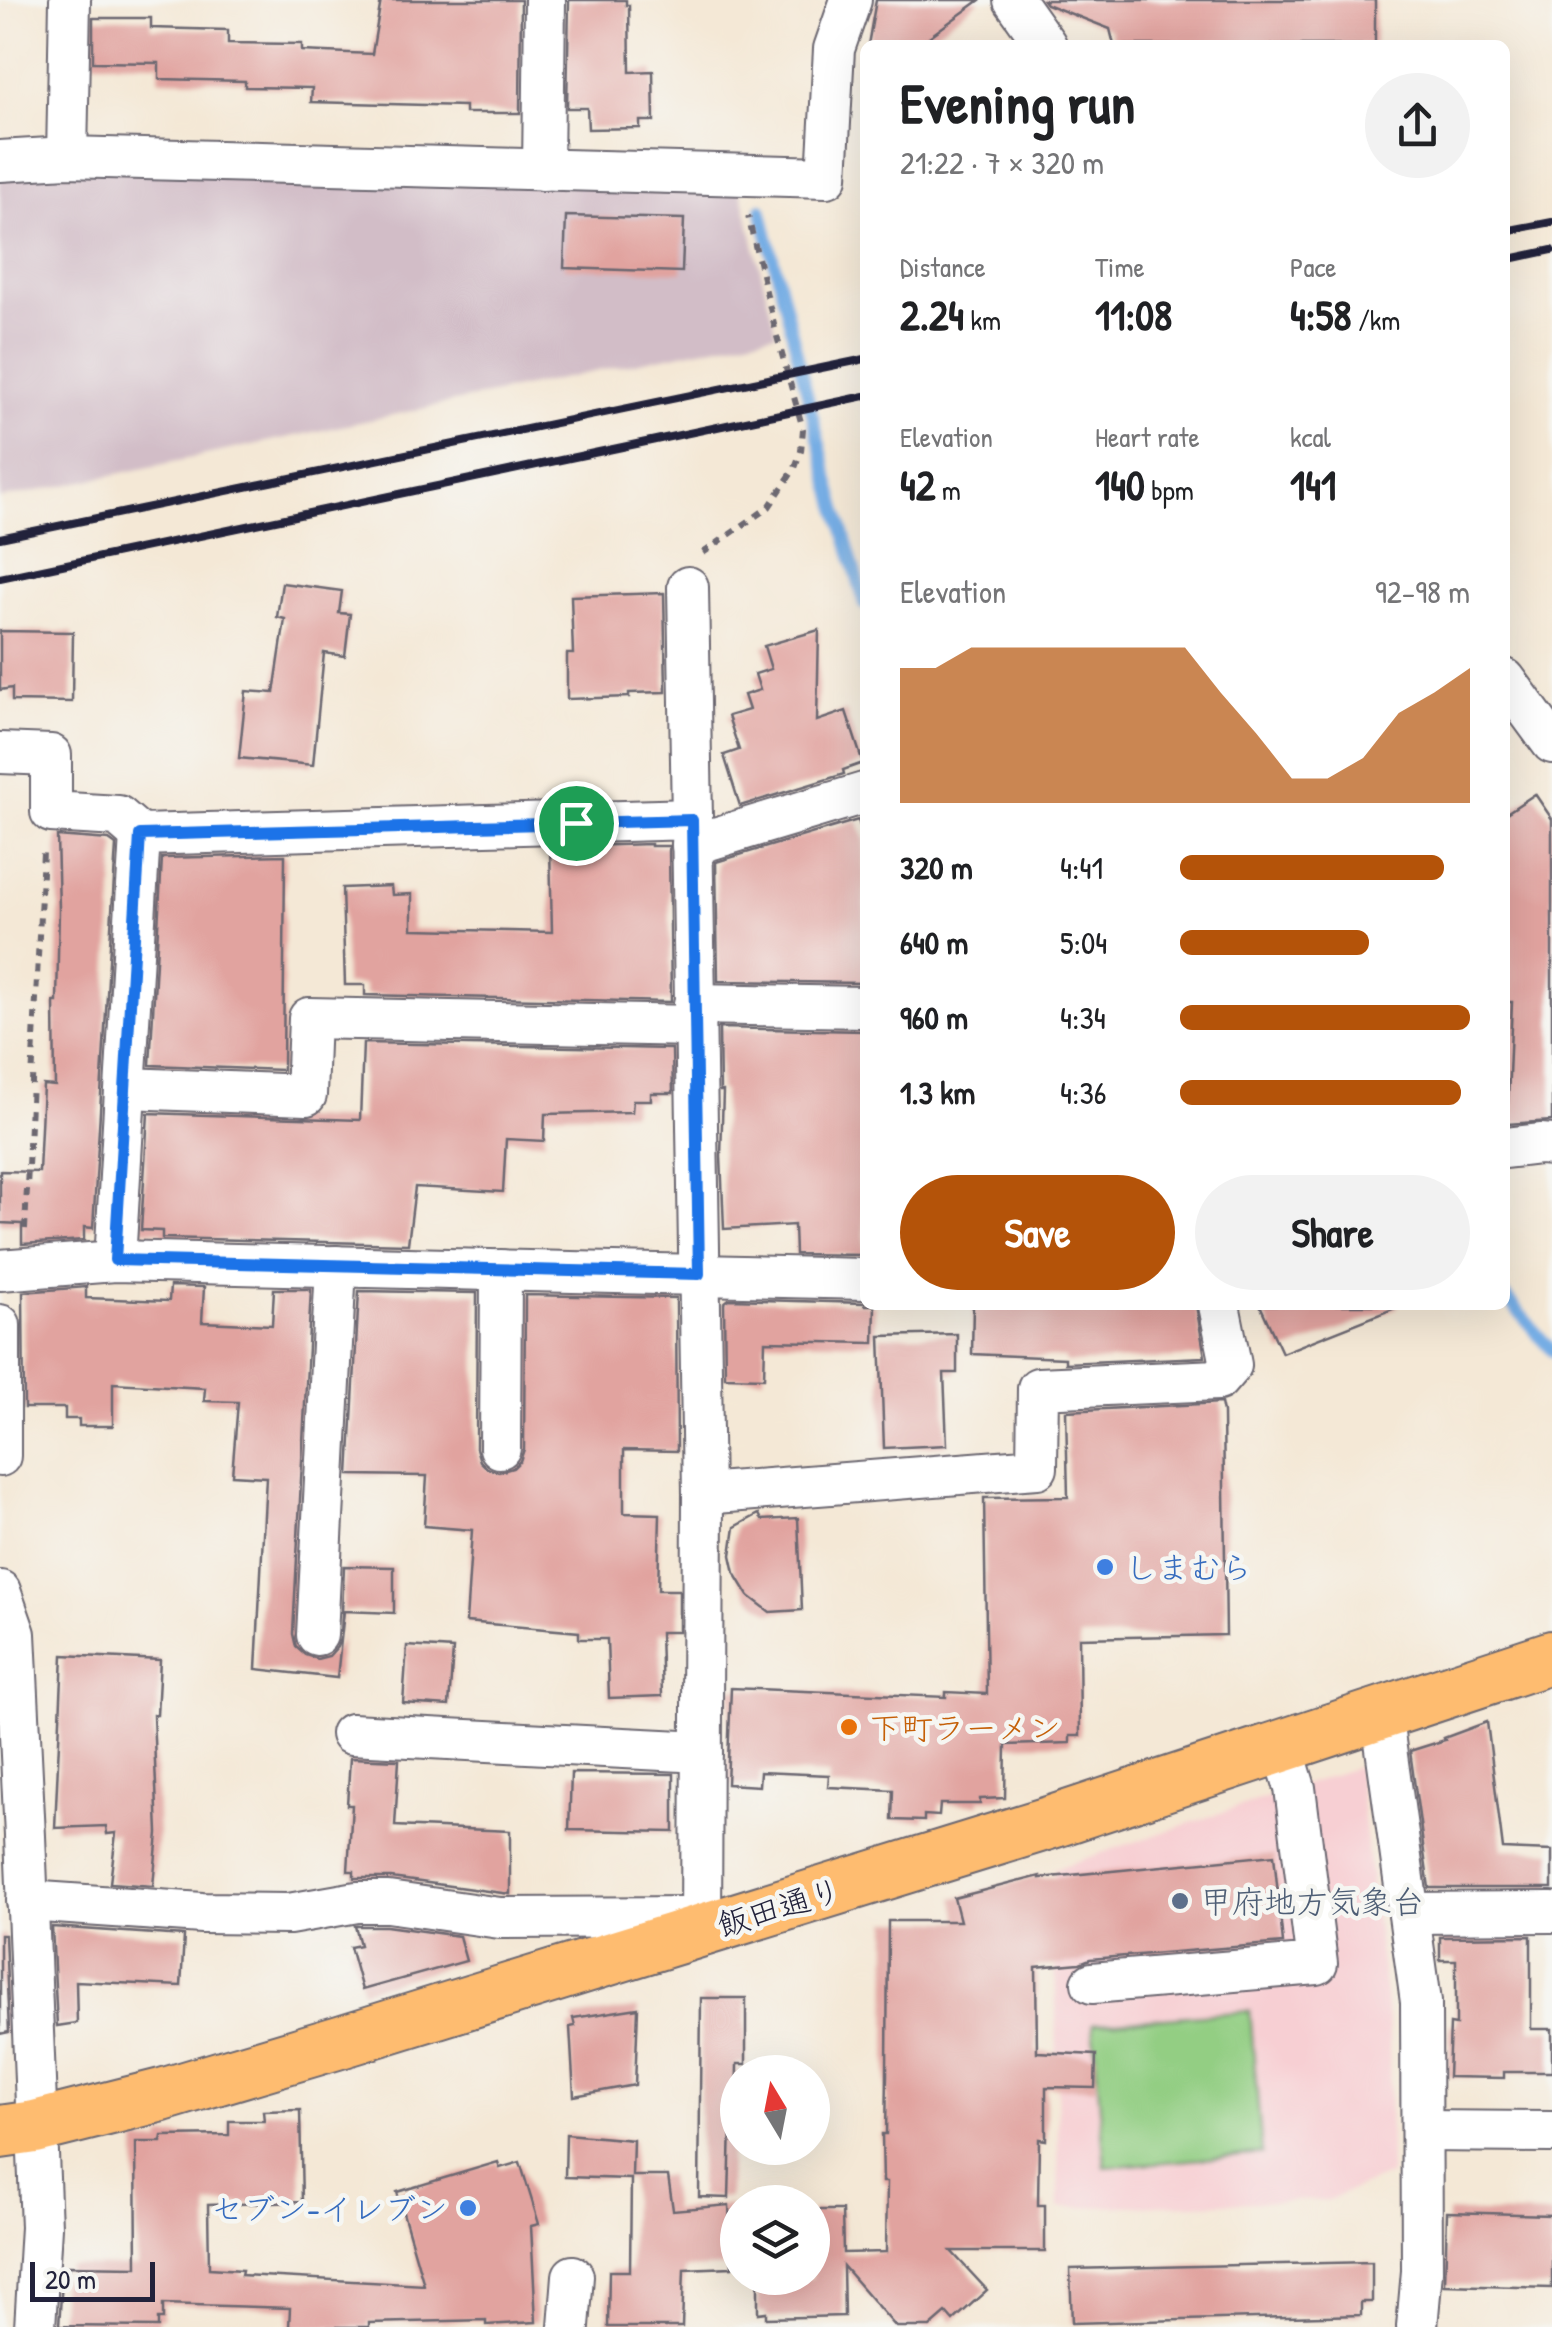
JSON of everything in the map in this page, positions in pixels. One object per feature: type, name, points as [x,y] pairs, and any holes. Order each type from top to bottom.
[{"type":"main road","name":"飯田通り","points":[[18,2130],[180,2090],[701,1924],[1052,1822],[1552,1657]]},
{"type":"street","points":[[67,156],[70,0]]},
{"type":"street","points":[[544,170],[545,0]]},
{"type":"street","points":[[0,162],[67,156],[827,176],[834,49],[851,0]]},
{"type":"street","points":[[1014,0],[1042,40]]},
{"type":"street","points":[[27,1902],[289,1914],[357,1902],[388,1902],[500,1918],[701,1924],[703,1494],[688,587]]},
{"type":"street","points":[[1510,685],[1552,743]]},
{"type":"street","points":[[0,753],[50,754],[51,812],[118,816],[140,835],[692,832],[860,794]]},
{"type":"street","points":[[115,1260],[140,835]]},
{"type":"street","points":[[126,1088],[306,1095],[309,1018],[695,1015],[860,1007]]},
{"type":"street","points":[[1510,1148],[1552,1145]]},
{"type":"street","points":[[11,1269],[115,1260],[860,1279]]},
{"type":"street","points":[[317,1636],[336,1266]]},
{"type":"street","points":[[500,1448],[501,1270]]},
{"type":"street","points":[[703,1494],[1037,1468],[1038,1388],[1218,1380],[1230,1365],[1220,1310]]},
{"type":"street","points":[[0,1325],[0,1456]]},
{"type":"street","points":[[0,1591],[15,1634],[13,1837],[27,1902],[18,2130],[40,2228],[35,2327]]},
{"type":"street","points":[[1381,1712],[1421,2002],[1422,2271],[1417,2327]]},
{"type":"street","points":[[351,1734],[702,1752]]},
{"type":"street","points":[[1092,1982],[1318,1964],[1296,1788],[1282,1745]]},
{"type":"street","points":[[1409,1912],[1552,1912]]},
{"type":"street","points":[[1422,2131],[1552,2132]]},
{"type":"street","points":[[568,2327],[573,2276]]},
{"type":"path","points":[[688,587],[689,563],[769,508],[802,451],[804,429],[735,175]]},
{"type":"path","points":[[11,1269],[44,832],[51,812]]},
{"type":"shaded area","points":[[0,161],[735,175],[776,333],[0,499]]},
{"type":"shaded area","points":[[1357,1767],[1389,2028],[1390,2175],[1328,2200],[1059,2208],[1054,1869]]},
{"type":"green space","points":[[1250,2011],[1262,2154],[1105,2167],[1093,2024]]},
{"type":"building","points":[[381,0],[521,0],[520,113],[465,113],[465,106],[311,102],[312,88],[245,87],[245,81],[159,79],[159,63],[93,62],[93,18],[151,18],[151,28],[228,30],[228,43],[302,44],[302,51],[372,54]]},
{"type":"building","points":[[569,0],[626,0],[630,72],[653,71],[654,121],[640,121],[640,128],[588,129],[587,108],[567,108]]},
{"type":"building","points":[[876,0],[980,0],[925,40],[869,40]]},
{"type":"building","points":[[1043,0],[1375,0],[1375,40],[1113,40],[1110,29]]},
{"type":"building","points":[[566,216],[684,219],[682,272],[564,268]]},
{"type":"building","points":[[282,583],[342,591],[339,613],[350,614],[345,656],[324,653],[313,765],[239,758],[246,691],[274,693],[285,619],[277,617]]},
{"type":"building","points":[[664,593],[666,692],[567,699],[567,654],[573,654],[571,596]]},
{"type":"building","points":[[819,630],[817,721],[846,711],[860,764],[843,770],[844,774],[740,806],[724,755],[739,750],[728,716],[749,710],[744,695],[760,690],[755,674],[771,669],[764,646]]},
{"type":"building","points":[[0,631],[73,632],[72,702],[12,701],[12,688],[0,690]]},
{"type":"building","points":[[1535,794],[1552,819],[1552,1121],[1510,1124],[1510,811]]},
{"type":"building","points":[[858,820],[860,983],[718,981],[716,862]]},
{"type":"building","points":[[57,836],[109,840],[116,845],[93,1228],[84,1227],[84,1240],[22,1244],[22,1224],[0,1223],[0,1171],[39,1172],[43,1085],[55,1086]]},
{"type":"building","points":[[669,846],[671,1002],[365,995],[365,985],[345,985],[342,888],[391,886],[392,895],[412,894],[412,929],[552,932],[550,847]]},
{"type":"building","points":[[285,855],[283,1070],[150,1065],[162,858]]},
{"type":"building","points":[[719,1028],[860,1031],[860,1255],[795,1254],[794,1225],[724,1229]]},
{"type":"building","points":[[363,1043],[672,1049],[673,1093],[651,1093],[651,1100],[633,1100],[632,1112],[545,1114],[544,1141],[506,1139],[503,1192],[415,1187],[408,1244],[162,1238],[162,1231],[141,1230],[148,1113],[360,1120]]},
{"type":"building","points":[[170,1286],[204,1287],[202,1322],[272,1325],[274,1289],[311,1289],[293,1634],[296,1647],[317,1659],[329,1656],[337,1647],[341,1636],[344,1566],[394,1567],[394,1613],[344,1611],[337,1678],[256,1669],[266,1477],[232,1475],[238,1402],[204,1401],[205,1388],[113,1383],[113,1426],[79,1426],[79,1419],[65,1419],[65,1408],[24,1408],[23,1292],[86,1287],[86,1298],[169,1301]]},
{"type":"building","points":[[359,1291],[477,1293],[476,1448],[480,1461],[499,1472],[513,1468],[524,1449],[525,1295],[676,1298],[677,1451],[624,1450],[624,1513],[660,1514],[658,1590],[679,1590],[679,1632],[660,1632],[662,1696],[609,1698],[607,1639],[579,1639],[579,1632],[466,1622],[472,1530],[424,1526],[427,1476],[349,1475]]},
{"type":"building","points":[[729,1299],[860,1303],[860,1310],[875,1310],[874,1343],[765,1341],[764,1378],[725,1377],[724,1303]]},
{"type":"building","points":[[973,1310],[1197,1310],[1205,1357],[1065,1363],[1065,1358],[972,1354]]},
{"type":"building","points":[[1262,1310],[1390,1310],[1282,1353]]},
{"type":"building","points":[[957,1334],[957,1373],[944,1373],[947,1445],[884,1448],[880,1336]]},
{"type":"building","points":[[1221,1403],[1226,1635],[1079,1638],[1080,1736],[1070,1736],[1070,1743],[1006,1745],[1005,1798],[980,1799],[980,1804],[940,1804],[939,1816],[924,1815],[924,1821],[892,1820],[893,1790],[828,1787],[829,1775],[760,1772],[759,1786],[727,1784],[731,1688],[946,1697],[946,1692],[987,1694],[984,1498],[1068,1497],[1066,1411]]},
{"type":"building","points":[[759,1514],[762,1520],[798,1518],[802,1610],[770,1612],[749,1596],[735,1573],[731,1555],[735,1527]]},
{"type":"building","points":[[407,1646],[453,1649],[449,1706],[403,1703]]},
{"type":"building","points":[[63,1655],[160,1660],[157,1715],[153,1715],[158,1833],[153,1886],[110,1883],[116,1833],[107,1834],[106,1826],[55,1828]]},
{"type":"building","points":[[1487,1722],[1503,1849],[1552,1851],[1552,1888],[1429,1888],[1410,1751]]},
{"type":"building","points":[[350,1758],[399,1760],[395,1826],[510,1831],[510,1894],[391,1878],[354,1878],[354,1871],[348,1871]]},
{"type":"building","points":[[571,1773],[674,1774],[674,1832],[569,1830]]},
{"type":"building","points":[[1274,1855],[1283,1943],[1036,1967],[1037,2052],[1096,2055],[1095,2088],[1046,2087],[1046,2140],[1039,2139],[1038,2205],[1045,2205],[1045,2251],[951,2251],[987,2290],[953,2321],[946,2313],[930,2327],[896,2327],[843,2266],[844,2316],[766,2318],[766,2312],[758,2313],[758,2295],[830,2295],[830,2210],[842,2210],[843,2253],[886,2252],[887,2182],[883,2182],[882,2134],[886,2134],[888,1921],[960,1921],[954,1898],[1040,1878]]},
{"type":"building","points":[[355,1926],[459,1936],[466,1961],[362,1990],[350,1947],[360,1945]]},
{"type":"building","points":[[52,1927],[184,1936],[181,1986],[76,1981],[77,2023],[57,2026]]},
{"type":"building","points":[[0,1935],[5,1935],[9,2032],[0,2034]]},
{"type":"building","points":[[1531,1936],[1531,2029],[1552,2029],[1552,2072],[1504,2072],[1504,2078],[1448,2077],[1450,2024],[1456,2025],[1456,1960],[1440,1960],[1440,1937]]},
{"type":"building","points":[[701,1998],[746,1998],[746,2055],[720,2055],[720,2165],[730,2165],[729,2185],[720,2185],[720,2198],[699,2197]]},
{"type":"building","points":[[638,2008],[635,2085],[574,2096],[570,2027],[575,2026],[573,2018]]},
{"type":"building","points":[[300,2110],[302,2202],[208,2205],[209,2268],[242,2270],[241,2275],[424,2285],[397,2192],[498,2162],[500,2168],[520,2162],[539,2224],[531,2226],[536,2322],[486,2325],[486,2320],[289,2327],[290,2308],[163,2304],[163,2319],[158,2319],[158,2327],[59,2326],[62,2280],[69,2280],[68,2266],[137,2267],[136,2142],[161,2142],[162,2136],[229,2135],[229,2121],[264,2121],[263,2111]]},
{"type":"building","points":[[566,2134],[633,2140],[632,2176],[668,2176],[673,2210],[720,2206],[720,2268],[684,2269],[682,2327],[608,2327],[609,2271],[630,2271],[631,2179],[565,2177]]},
{"type":"building","points":[[1447,2212],[1552,2215],[1552,2288],[1445,2285]]},
{"type":"building","points":[[1372,2262],[1372,2302],[1361,2302],[1361,2315],[1072,2323],[1070,2269]]},
{"type":"waterway","points":[[761,209],[860,588]]},
{"type":"waterway","points":[[1510,1302],[1552,1351]]},
{"type":"railway","points":[[1510,230],[1552,222]]},
{"type":"railway","points":[[1510,259],[1552,250]]},
{"type":"railway","points":[[0,538],[860,360]]},
{"type":"railway","points":[[0,578],[860,397]]},
{"type":"place","name":"しまむら","points":[[1105,1567]]},
{"type":"place","name":"下町ラーメン","points":[[849,1727]]},
{"type":"place","name":"甲府地方気象台","points":[[1180,1901]]},
{"type":"place","name":"セブン-イレブン","points":[[468,2208]]},
{"type":"route","points":[[692,820],[699,1274],[115,1260],[140,835],[576,823],[692,820]]}]
